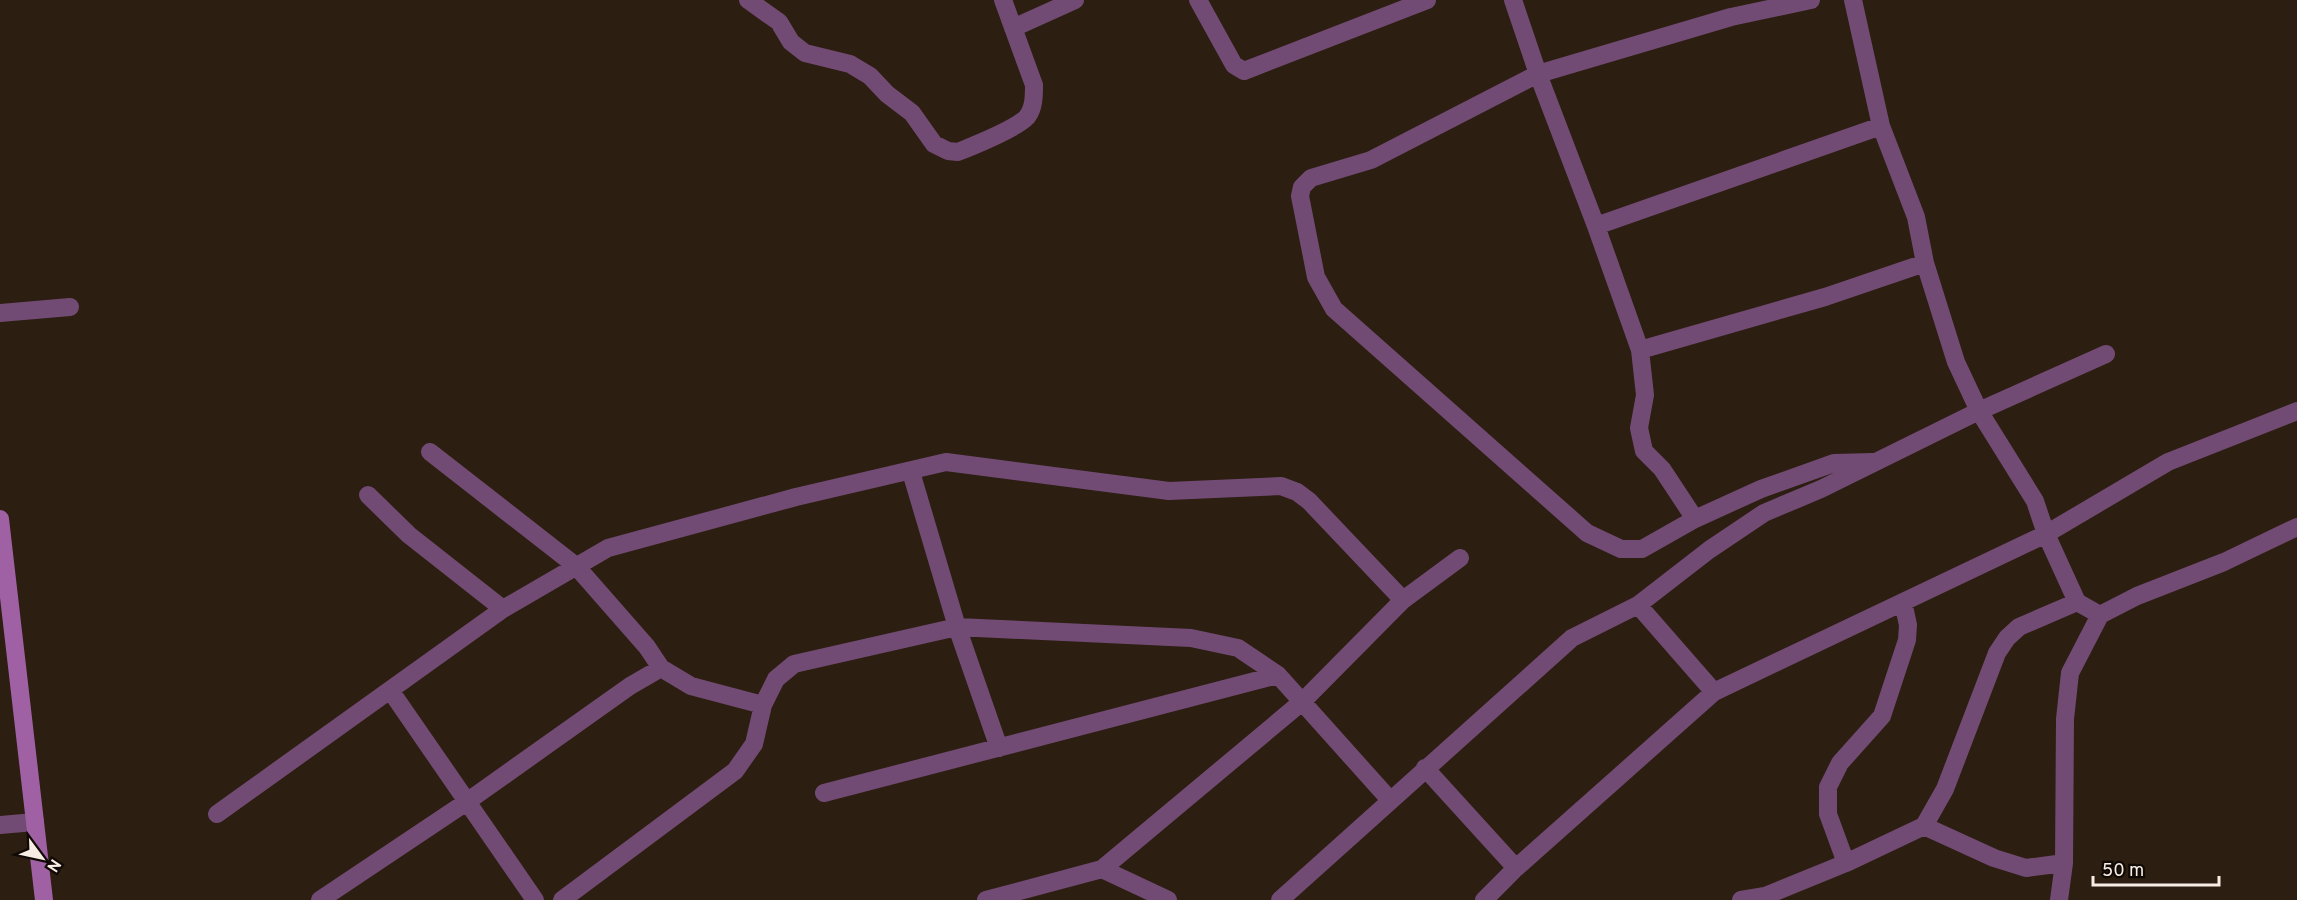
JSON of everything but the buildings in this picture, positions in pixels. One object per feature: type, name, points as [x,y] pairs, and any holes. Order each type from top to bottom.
[{"type":"street","points":[[748,0],[780,22],[791,42],[805,53],[850,64],[870,76],[912,113],[934,144],[948,151],[958,152],[1026,118],[1034,99],[1034,85],[1003,0]]},
{"type":"street","points":[[1013,28],[1075,0]]},
{"type":"street","points":[[1198,0],[1234,65],[1244,71],[1427,0]]},
{"type":"street","points":[[1513,0],[1640,350],[1645,394],[1638,428],[1644,451],[1662,469],[1695,519]]},
{"type":"street","points":[[1810,0],[1731,16],[1538,74],[1371,160],[1311,178],[1302,187],[1300,196],[1316,278],[1334,309],[1587,533],[1621,549],[1642,549],[1695,519],[1761,489],[1834,463],[1873,462]]},
{"type":"street","points":[[1852,0],[1881,126],[1916,217],[1925,263],[1956,362],[1979,411],[2035,501],[2046,534],[2077,602],[2100,615]]},
{"type":"street","points":[[1596,226],[1881,126]]},
{"type":"street","points":[[1640,350],[1825,297],[1925,263]]},
{"type":"street","points":[[0,313],[70,307]]},
{"type":"street","points":[[1280,900],[1572,638],[1638,605],[1709,550],[1764,513],[1821,489],[1979,411],[2106,354]]},
{"type":"street","points":[[1484,900],[1516,868],[1714,692],[2046,534],[2168,462],[2297,411]]},
{"type":"street","points":[[430,452],[576,566],[647,646],[661,668],[691,686],[763,705]]},
{"type":"street","points":[[217,813],[503,609],[608,548],[796,497],[946,462],[1169,491],[1281,486],[1297,492],[1309,501],[1403,600]]},
{"type":"street","points":[[911,472],[957,627],[999,748]]},
{"type":"street","points":[[368,495],[409,535],[503,609]]},
{"type":"street","points":[[0,519],[44,900]]},
{"type":"street","points":[[2059,900],[2064,863],[2065,719],[2070,673],[2100,615],[2137,596],[2224,562],[2297,526]]},
{"type":"street","points":[[986,900],[1102,868],[1303,701],[1403,600],[1460,558]]},
{"type":"street","points":[[1846,863],[1828,814],[1828,787],[1840,763],[1882,716],[1907,639],[1908,626],[1903,602]]},
{"type":"street","points":[[1741,900],[1769,898],[1924,826],[1945,789],[1997,653],[2007,638],[2019,627],[2077,602]]},
{"type":"street","points":[[1638,605],[1714,692]]},
{"type":"street","points":[[562,900],[735,771],[754,744],[763,705],[776,679],[794,664],[957,627],[1191,638],[1238,648],[1278,675],[1389,800]]},
{"type":"street","points":[[320,900],[468,801],[630,686],[661,668]]},
{"type":"street","points":[[824,793],[1278,675]]},
{"type":"street","points":[[390,690],[535,900]]},
{"type":"street","points":[[1425,768],[1516,868]]},
{"type":"street","points":[[0,825],[35,822]]},
{"type":"street","points":[[1924,826],[1994,858],[2026,868],[2064,863]]},
{"type":"street","points":[[1102,868],[1168,900]]}]
